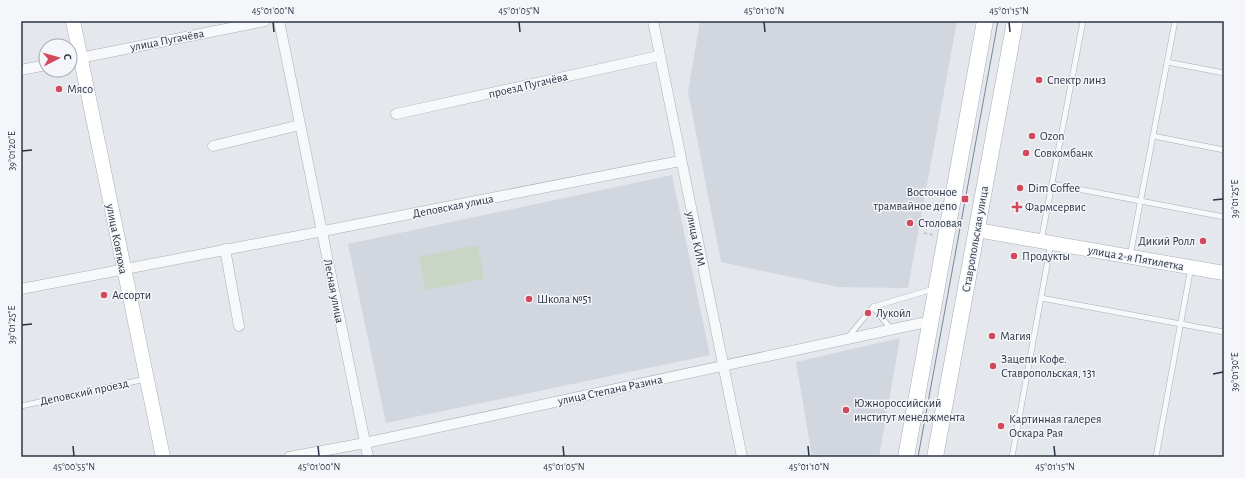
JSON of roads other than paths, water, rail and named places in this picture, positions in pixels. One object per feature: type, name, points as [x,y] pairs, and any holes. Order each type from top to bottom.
[{"type":"main road","points":[[906,457],[986,21]]},
{"type":"main road","name":"Ставропольская улица","points":[[935,457],[1015,21]]},
{"type":"street","name":"улица Ковтюха","points":[[73,21],[74,38]]},
{"type":"street","name":"улица Пугачёва","points":[[78,57],[265,21]]},
{"type":"street","name":"Лесная улица","points":[[279,21],[368,457]]},
{"type":"street","name":"улица КИМ","points":[[652,21],[742,457]]},
{"type":"street","name":"проезд Пугачёва","points":[[396,114],[659,56]]},
{"type":"street","points":[[21,70],[38,67]]},
{"type":"street","name":"улица Ковтюха","points":[[78,71],[123,269],[163,457]]},
{"type":"street","points":[[213,146],[300,124]]},
{"type":"street","name":"Деповская улица","points":[[21,289],[225,249],[323,232],[680,161]]},
{"type":"street","name":"улица 2-я Пятилетка","points":[[977,230],[1224,273]]},
{"type":"street","points":[[225,249],[239,326]]},
{"type":"street","name":"улица Степана Разина","points":[[289,457],[365,443],[931,320]]},
{"type":"lane","points":[[1012,457],[1041,298],[1052,184],[1083,21]]},
{"type":"lane","points":[[1130,256],[1175,21]]},
{"type":"lane","points":[[1167,62],[1224,73]]},
{"type":"lane","points":[[1153,136],[1224,150]]},
{"type":"lane","points":[[1052,184],[1224,217]]},
{"type":"lane","points":[[1156,457],[1191,267]]},
{"type":"lane","points":[[846,339],[873,307],[936,288]]},
{"type":"lane","points":[[1041,298],[1224,332]]},
{"type":"lane","points":[[873,307],[891,329]]},
{"type":"lane","name":"Деповский проезд","points":[[21,406],[146,378]]},
{"type":"tram line","points":[[918,457],[998,21]]},
{"type":"place","name":"Спектр линз","points":[[1039,80]]},
{"type":"place","name":"Мясо","points":[[59,89]]},
{"type":"place","name":"Ozon","points":[[1032,136]]},
{"type":"place","name":"Совкомбанк","points":[[1026,153]]},
{"type":"place","name":"Dim Coffee","points":[[1020,188]]},
{"type":"place","name":"Восточное трамвайное депо","points":[[965,199]]},
{"type":"place","name":"Фармсервис","points":[[1017,207]]},
{"type":"place","name":"Столовая","points":[[910,223]]},
{"type":"place","name":"Дикий Ролл","points":[[1203,241]]},
{"type":"place","name":"Продукты","points":[[1014,256]]},
{"type":"place","name":"Ассорти","points":[[104,295]]},
{"type":"place","name":"Школа №51","points":[[529,299]]},
{"type":"place","name":"Лукойл","points":[[868,313]]},
{"type":"place","name":"Магия","points":[[992,336]]},
{"type":"place","name":"Зацепи Кофе. Ставропольская, 131","points":[[993,366]]},
{"type":"place","name":"Южнороссийский институт менеджмента","points":[[846,410]]},
{"type":"place","name":"Картинная галерея Оскара Рая","points":[[1001,426]]}]
